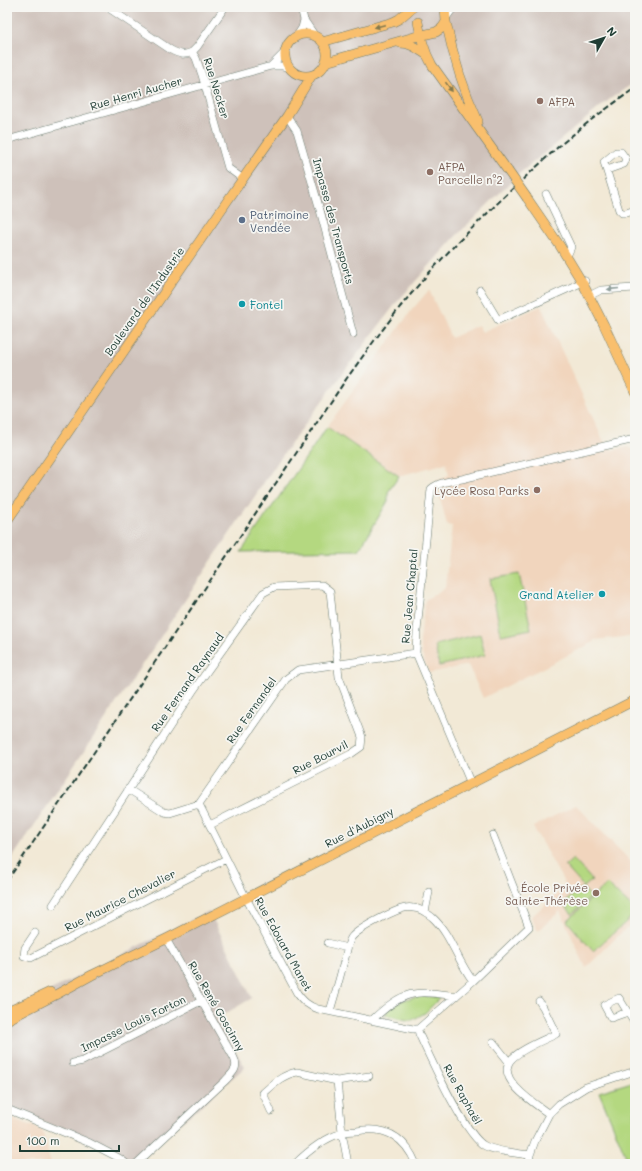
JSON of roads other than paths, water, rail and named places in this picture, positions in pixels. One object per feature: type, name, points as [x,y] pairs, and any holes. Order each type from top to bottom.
[{"type":"main road","points":[[319,39],[393,22],[413,7]]},
{"type":"main road","points":[[416,7],[426,55],[432,65],[491,146],[584,281]]},
{"type":"main road","points":[[445,7],[446,20],[456,63],[465,92],[491,146]]},
{"type":"main road","points":[[326,62],[436,32],[442,28],[446,20]]},
{"type":"main road","points":[[418,22],[423,29],[432,33]]},
{"type":"main road","points":[[292,71],[300,76],[306,76],[312,75],[323,68],[327,55],[326,48],[319,39],[309,35],[302,35],[296,37],[287,46],[285,58],[300,87],[300,96]]},
{"type":"main road","points":[[392,43],[409,44],[426,55]]},
{"type":"main road","name":"Boulevard de l'Industrie","points":[[7,521],[287,116],[312,75]]},
{"type":"main road","points":[[560,246],[580,270],[635,392]]},
{"type":"main road","name":"Rue d'Aubigny","points":[[7,1020],[92,975],[166,939],[635,700]]},
{"type":"main road","name":"Rue d'Aubigny","points":[[9,1008],[92,975]]},
{"type":"street","points":[[107,7],[171,50],[182,55],[187,55],[192,52]]},
{"type":"street","name":"Rue Necker","points":[[225,7],[192,52],[196,58],[205,85],[228,168],[243,179]]},
{"type":"street","points":[[301,7],[304,20],[319,39]]},
{"type":"street","points":[[446,20],[454,7]]},
{"type":"street","points":[[296,37],[302,28],[304,20]]},
{"type":"street","name":"Rue Henri Aucher","points":[[270,66],[285,52]]},
{"type":"street","name":"Rue Henri Aucher","points":[[7,140],[270,66],[282,66],[292,71]]},
{"type":"street","name":"Impasse des Transports","points":[[287,116],[297,131],[353,334]]},
{"type":"street","points":[[607,170],[619,210],[622,213],[626,213],[635,210]]},
{"type":"street","points":[[546,194],[570,247],[568,254]]},
{"type":"street","points":[[480,290],[498,320],[584,281]]},
{"type":"street","points":[[590,295],[601,290],[635,288]]},
{"type":"street","name":"Rue Jean Chaptal","points":[[471,784],[416,653],[429,496],[449,482],[635,439]]},
{"type":"street","name":"Rue Fernand Raynaud","points":[[53,905],[193,691],[263,593],[274,587],[322,585],[330,590],[337,664]]},
{"type":"street","name":"Rue Fernandel","points":[[199,804],[286,679],[298,670],[416,653]]},
{"type":"street","name":"Rue Bourvil","points":[[210,825],[351,754],[361,747],[363,744],[362,737],[339,677],[337,664]]},
{"type":"street","points":[[128,789],[164,812],[170,813],[199,804]]},
{"type":"street","name":"Rue Edouard Manet","points":[[199,804],[246,898],[301,998],[311,1007],[418,1029]]},
{"type":"street","points":[[418,1029],[456,996],[529,927],[493,835]]},
{"type":"street","name":"Rue Maurice Chevalier","points":[[34,933],[25,948],[24,956],[31,958],[226,859]]},
{"type":"street","points":[[425,912],[429,892]]},
{"type":"street","points":[[330,1011],[347,948],[352,937],[359,931],[402,908],[413,908],[425,912],[432,917],[448,939],[467,975],[472,981]]},
{"type":"street","name":"Rue René Goscinny","points":[[136,1164],[225,1081],[234,1072],[236,1066],[234,1058],[166,939]]},
{"type":"street","points":[[328,943],[347,948]]},
{"type":"street","points":[[372,1020],[386,1007],[408,994],[430,992],[456,996]]},
{"type":"street","name":"Impasse Louis Forton","points":[[73,1063],[83,1061],[201,1001]]},
{"type":"street","points":[[539,1001],[556,1034],[522,1051],[509,1062],[507,1070],[512,1082],[521,1092],[549,1114]]},
{"type":"street","points":[[628,1012],[635,1024]]},
{"type":"street","name":"Rue Raphaël","points":[[418,1029],[419,1034],[447,1091],[466,1126],[479,1142],[486,1147],[497,1150],[530,1155]]},
{"type":"street","points":[[493,1042],[509,1062]]},
{"type":"street","points":[[529,1164],[530,1155],[535,1141],[549,1114],[559,1104],[586,1086],[635,1071]]},
{"type":"street","points":[[271,1111],[263,1093],[281,1078],[291,1074],[297,1072],[337,1081],[369,1076]]},
{"type":"street","points":[[337,1081],[342,1132],[348,1164]]},
{"type":"street","points":[[7,1109],[90,1143],[127,1164]]},
{"type":"street","points":[[295,1164],[305,1154],[342,1132],[371,1129],[383,1131],[396,1136],[408,1148],[416,1164]]},
{"type":"railway","points":[[7,881],[347,378],[400,307],[453,247],[507,194],[558,147],[591,120],[635,88]]},
{"type":"place","name":"AFPA","points":[[540,101]]},
{"type":"place","name":"AFPA Parcelle n°2","points":[[430,172]]},
{"type":"place","name":"Patrimoine Vendée","points":[[242,220]]},
{"type":"place","name":"Fontel","points":[[242,304]]},
{"type":"place","name":"Lycée Rosa Parks","points":[[537,490]]},
{"type":"place","name":"Grand Atelier","points":[[602,594]]},
{"type":"place","name":"École Privée Sainte-Thérèse","points":[[596,893]]}]
